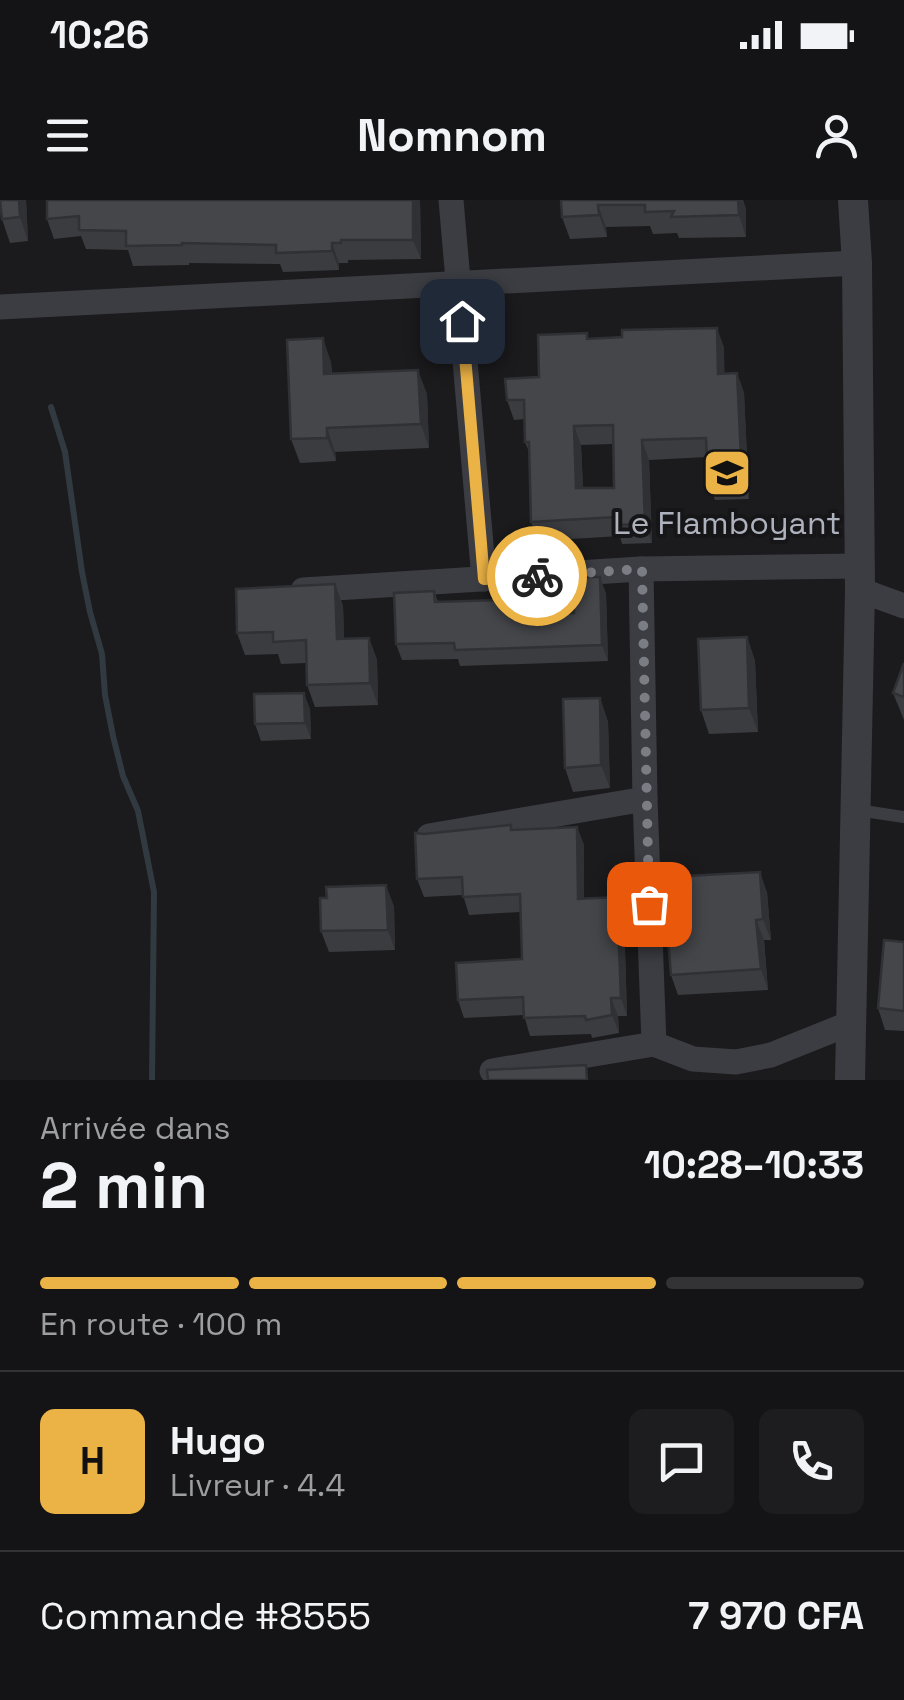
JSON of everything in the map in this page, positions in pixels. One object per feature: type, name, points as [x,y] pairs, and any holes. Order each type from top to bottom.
[{"type":"street","points":[[451,200],[484,579]]},
{"type":"street","points":[[850,1080],[860,578],[853,200]]},
{"type":"street","points":[[0,307],[856,263]]},
{"type":"street","points":[[642,569],[654,1044]]},
{"type":"street","points":[[273,592],[642,569],[860,578],[904,606]]},
{"type":"street","points":[[428,836],[646,799]]},
{"type":"street","points":[[492,1071],[654,1044],[693,1058],[736,1062],[772,1055],[851,1023]]},
{"type":"lane","points":[[856,810],[904,817]]},
{"type":"building","points":[[0,200],[19,200],[20,217],[2,219]]},
{"type":"building","points":[[47,200],[413,200],[413,240],[341,240],[332,243],[332,251],[276,253],[276,245],[126,246],[126,231],[79,230],[79,216],[47,219]]},
{"type":"building","points":[[561,200],[738,200],[739,215],[671,217],[674,211],[645,212],[645,205],[598,205],[599,215],[562,217]]},
{"type":"building","points":[[717,328],[718,374],[737,373],[742,479],[708,481],[706,438],[642,440],[645,524],[615,525],[615,517],[531,522],[524,400],[507,400],[505,379],[539,377],[538,335],[587,333],[587,339],[622,337],[622,330]],"holes":[[[613,425],[614,488],[576,488],[574,426]]]},
{"type":"building","points":[[323,338],[324,374],[418,370],[421,424],[327,428],[327,438],[291,439],[287,340]]},
{"type":"building","points":[[573,577],[600,577],[602,645],[455,650],[454,643],[396,644],[394,593],[434,591],[435,602],[532,599],[532,615],[574,613]]},
{"type":"building","points":[[335,584],[337,639],[369,638],[370,683],[307,685],[306,640],[273,642],[273,632],[237,633],[236,589]]},
{"type":"building","points":[[747,637],[749,708],[701,710],[698,639]]},
{"type":"building","points":[[904,663],[904,697],[893,693]]},
{"type":"building","points":[[304,693],[305,723],[255,724],[254,694]]},
{"type":"building","points":[[600,698],[601,765],[565,768],[563,699]]},
{"type":"building","points":[[511,825],[511,830],[577,827],[578,899],[617,897],[621,998],[611,998],[612,1015],[586,1020],[585,1016],[524,1018],[523,997],[458,1000],[456,963],[522,959],[520,894],[463,897],[462,877],[417,879],[415,833]]},
{"type":"building","points":[[760,872],[763,919],[756,920],[761,969],[671,975],[669,877]]},
{"type":"building","points":[[386,885],[388,930],[321,931],[320,898],[327,898],[326,887]]},
{"type":"building","points":[[884,940],[904,942],[904,1011],[878,1008]]},
{"type":"building","points":[[586,1065],[587,1080],[488,1080],[487,1070]]},
{"type":"waterway","points":[[51,407],[65,452],[82,572],[102,654],[113,736],[123,776],[138,811],[154,892],[152,1080]]},
{"type":"way so far","points":[[537,576],[642,569],[649,904]]},
{"type":"place","name":"Le Flamboyant","points":[[727,473]]},
{"type":"route","points":[[462,321],[484,579],[537,576]]}]
